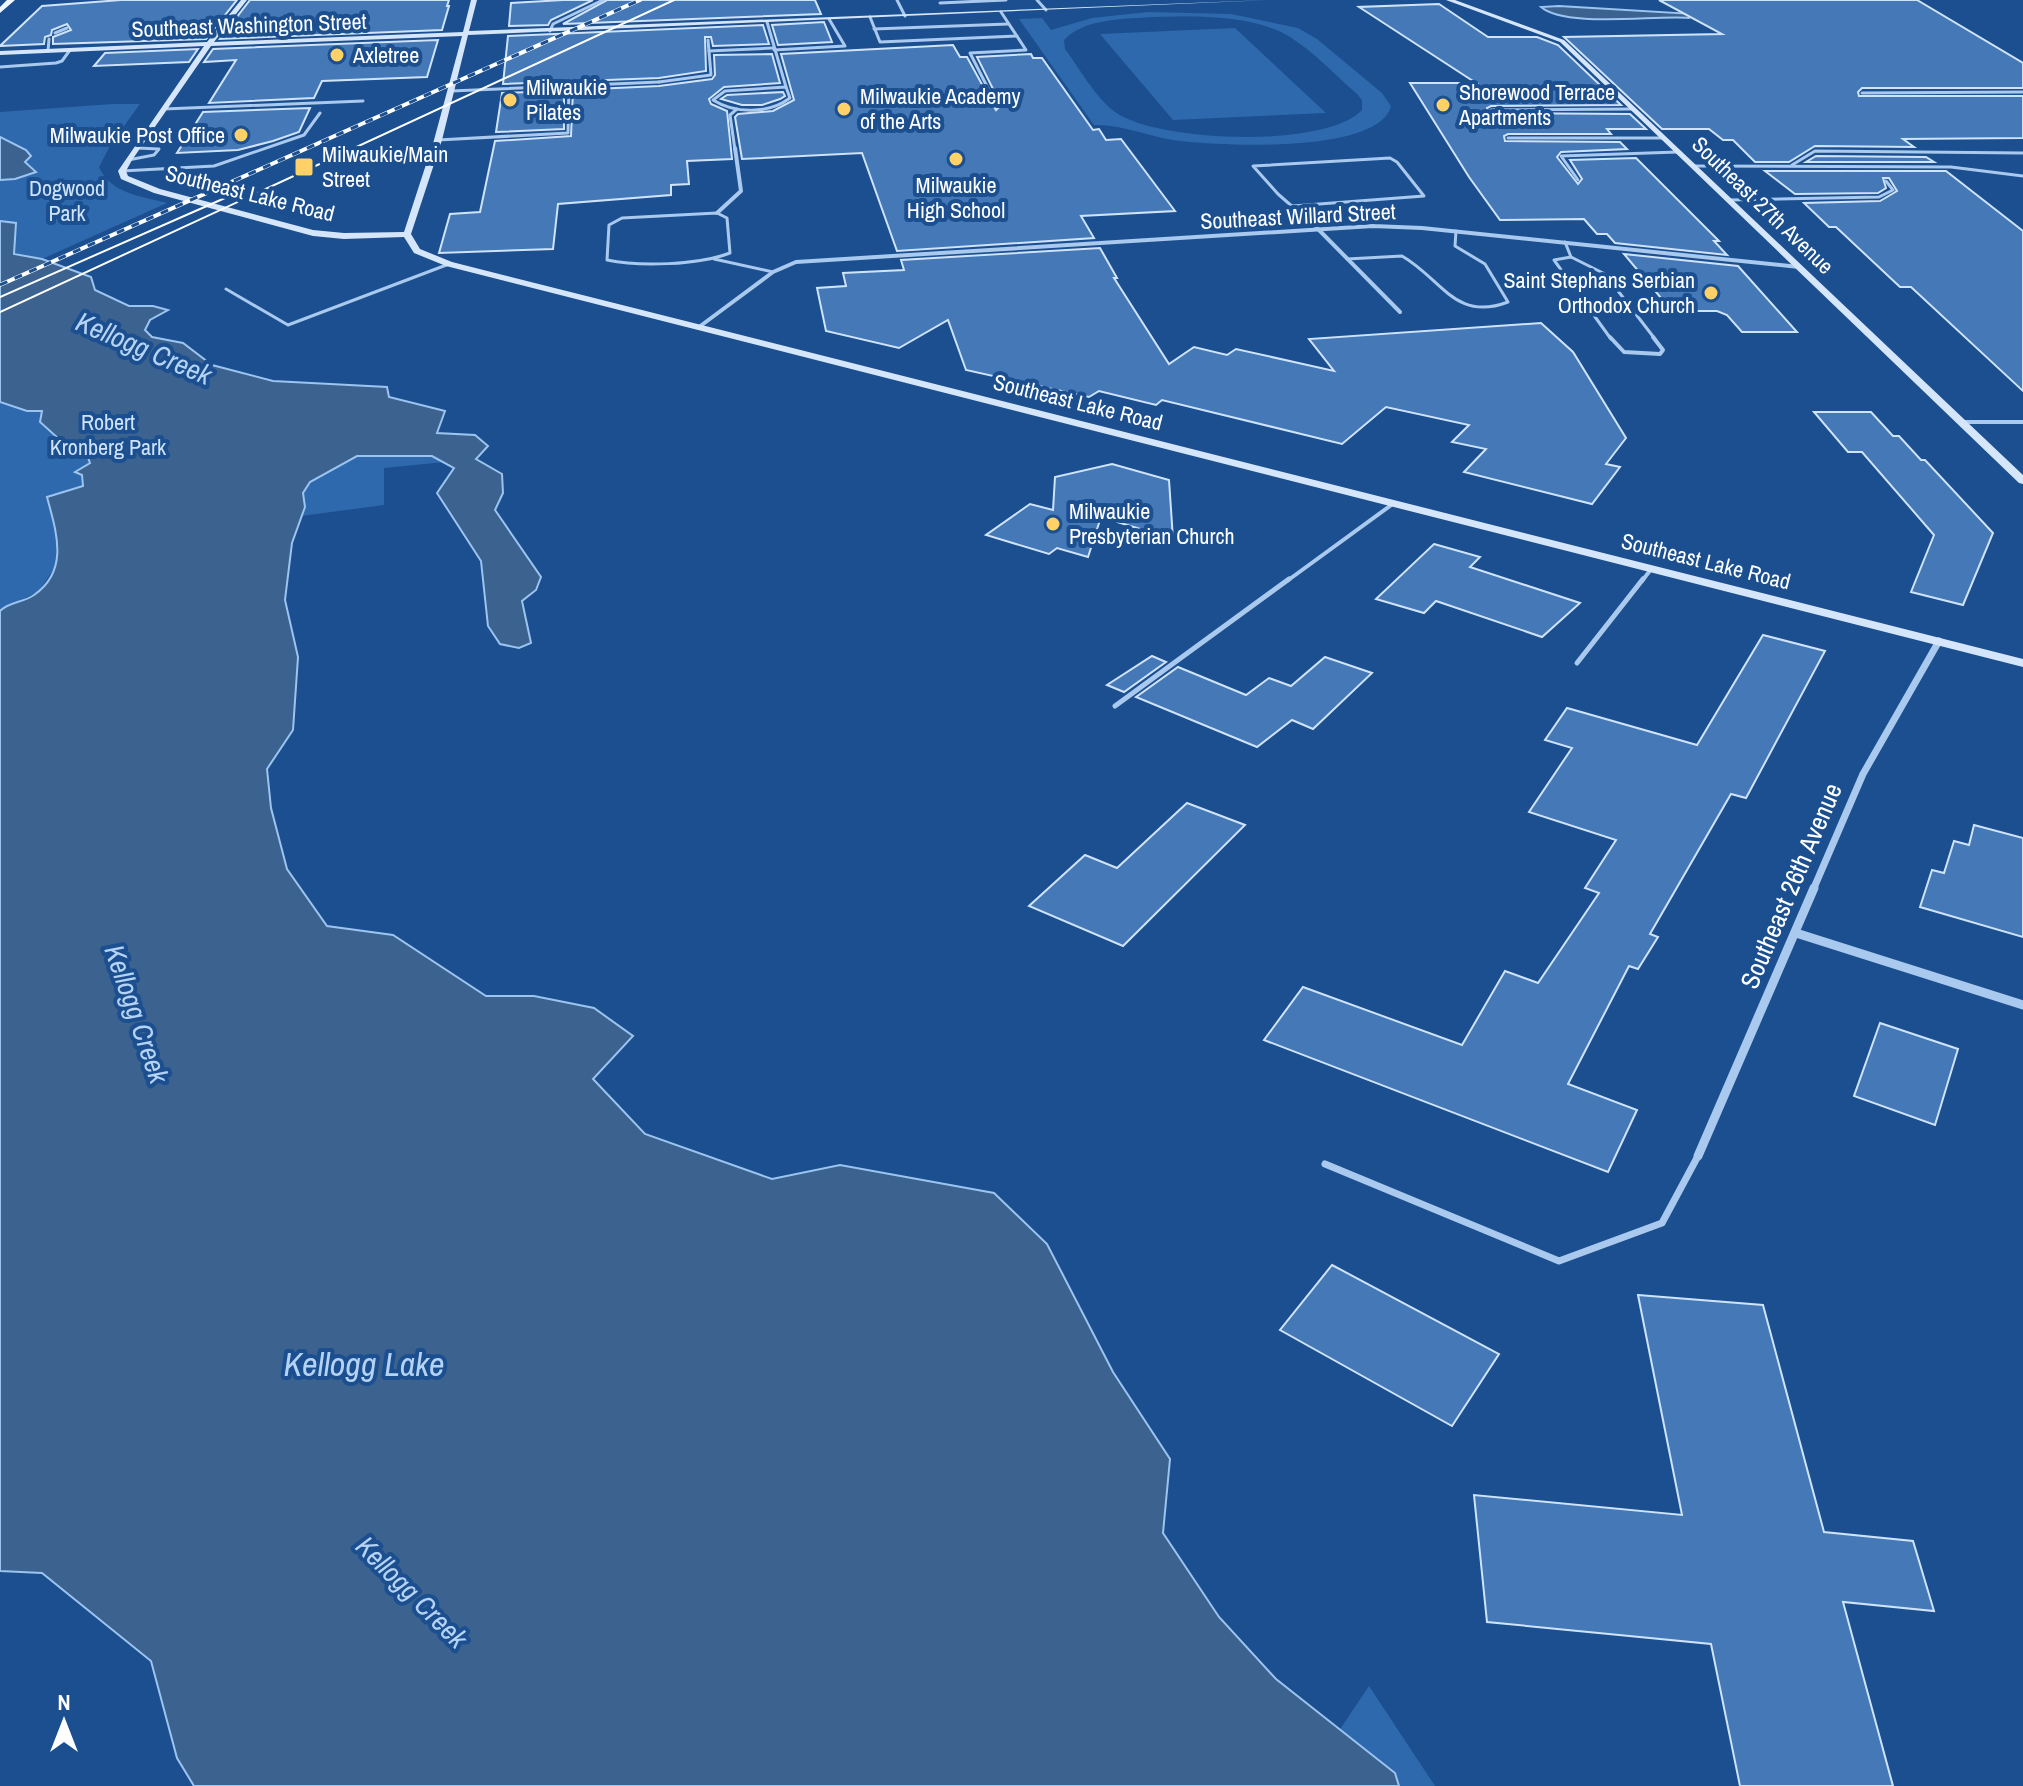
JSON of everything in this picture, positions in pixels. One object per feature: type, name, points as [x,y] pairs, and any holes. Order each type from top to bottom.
[{"type":"main road","points":[[0,11],[11,0]]},
{"type":"street","points":[[122,171],[244,0]]},
{"type":"street","points":[[407,234],[438,140],[474,0]]},
{"type":"street","name":"Southeast Washington Street","points":[[0,53],[1266,0]]},
{"type":"street","name":"Southeast 27th Avenue","points":[[1449,0],[1562,41],[2023,481]]},
{"type":"street","points":[[767,22],[786,87]]},
{"type":"street","points":[[451,91],[659,82]]},
{"type":"street","points":[[1862,93],[2023,92]]},
{"type":"street","points":[[164,109],[363,101]]},
{"type":"street","points":[[717,213],[741,191],[730,115],[737,109]]},
{"type":"street","name":"Southeast Lake Road","points":[[122,171],[124,177],[133,182],[211,207],[313,233],[344,236],[407,234],[409,243],[419,252],[449,264],[2023,663]]},
{"type":"street","name":"Southeast Willard Street","points":[[699,327],[773,272],[796,262],[1318,229],[1396,226],[1799,267]]},
{"type":"street","points":[[1318,229],[1400,312]]},
{"type":"street","name":"Southeast 26th Avenue","points":[[1698,1156],[1863,774],[1939,641]]},
{"type":"street","points":[[1796,933],[2023,1005]]},
{"type":"lane","points":[[550,31],[553,24],[603,0]]},
{"type":"lane","points":[[897,0],[905,16]]},
{"type":"lane","points":[[947,14],[940,2],[1006,0]]},
{"type":"lane","points":[[1037,0],[1046,10]]},
{"type":"lane","points":[[997,106],[970,53],[1026,50],[1001,12]]},
{"type":"lane","points":[[870,17],[880,42],[1017,36]]},
{"type":"lane","points":[[709,51],[845,46],[829,19]]},
{"type":"lane","points":[[874,29],[1008,24]]},
{"type":"lane","points":[[55,33],[67,28]]},
{"type":"lane","points":[[48,51],[49,39]]},
{"type":"lane","points":[[659,82],[711,75],[708,40]]},
{"type":"lane","points":[[0,67],[56,63],[62,61],[70,50]]},
{"type":"lane","points":[[438,140],[568,133],[569,86]]},
{"type":"lane","points":[[786,87],[790,98],[785,104],[737,109],[720,107],[713,100],[725,91],[786,87]]},
{"type":"lane","points":[[1491,110],[1633,109]]},
{"type":"lane","points":[[122,171],[214,166],[304,135],[320,113]]},
{"type":"lane","points":[[1508,138],[1664,138]]},
{"type":"lane","points":[[128,160],[154,155],[159,149],[137,148]]},
{"type":"lane","points":[[1792,165],[1815,151],[2023,153]]},
{"type":"lane","points":[[1578,180],[1561,156],[1678,152]]},
{"type":"lane","points":[[1293,206],[1424,196],[1397,162],[1390,158],[1260,163],[1253,166],[1278,194],[1318,229]]},
{"type":"lane","points":[[1692,166],[1967,168],[2023,176]]},
{"type":"lane","points":[[1729,200],[1879,197],[1893,190],[1886,181]]},
{"type":"lane","points":[[714,259],[730,253],[727,218],[717,213],[622,218],[609,225],[607,260],[626,264],[714,259],[773,272]]},
{"type":"lane","points":[[1347,259],[1402,256],[1464,307],[1491,307],[1508,302],[1485,264],[1455,246],[1456,231]]},
{"type":"lane","points":[[1565,242],[1571,257],[1605,274],[1663,350],[1660,354],[1624,352],[1615,344],[1554,260],[1571,257]]},
{"type":"lane","points":[[226,289],[288,325],[449,264]]},
{"type":"lane","points":[[1961,422],[2023,422]]},
{"type":"lane","points":[[1115,706],[1394,503]]},
{"type":"lane","points":[[1577,663],[1652,568]]},
{"type":"lane","points":[[1325,1164],[1559,1261],[1662,1223],[1698,1156]]},
{"type":"green space","points":[[1148,12],[1231,14],[1298,28],[1317,39],[1382,93],[1391,106],[1380,122],[1358,133],[1292,144],[1193,142],[1094,125],[1019,19],[1042,18],[1051,30],[1092,18]],"holes":[[[1170,17],[1242,20],[1275,29],[1308,50],[1357,94],[1362,100],[1362,110],[1343,123],[1314,131],[1240,137],[1166,130],[1136,122],[1115,112],[1088,82],[1065,49],[1064,40],[1083,27],[1094,24],[1118,19]]]},
{"type":"green space","points":[[1235,28],[1326,113],[1173,120],[1100,34]]},
{"type":"green space","name":"Dogwood Park","points":[[140,104],[111,144],[99,167],[104,176],[119,188],[137,196],[167,203],[42,259],[14,253],[16,224],[0,221],[0,180],[15,179],[29,167],[0,137],[0,112]]},
{"type":"green space","name":"Robert Kronberg Park","points":[[91,277],[95,290],[128,306],[153,306],[168,310],[150,320],[146,330],[152,337],[183,343],[212,365],[273,381],[387,387],[389,397],[445,411],[437,433],[475,435],[488,446],[475,459],[384,468],[384,505],[60,548],[53,570],[39,591],[0,611],[0,314]]},
{"type":"green space","points":[[1369,1686],[1435,1786],[1302,1786]]},
{"type":"water","points":[[1541,7],[1694,14],[1689,18],[1589,19],[1553,13]]},
{"type":"water","points":[[0,137],[26,150],[31,156],[25,162],[36,172],[0,180]]},
{"type":"water","name":"Kellogg Lake","points":[[0,221],[16,223],[14,254],[42,259],[91,277],[95,290],[129,306],[153,306],[168,310],[150,320],[145,330],[152,337],[183,343],[212,365],[273,381],[387,387],[389,397],[445,411],[437,433],[475,435],[488,446],[476,459],[502,474],[503,493],[495,510],[541,577],[536,590],[522,601],[531,643],[519,648],[500,644],[488,626],[481,561],[437,493],[454,468],[432,456],[357,456],[310,482],[303,493],[305,507],[292,543],[285,600],[298,657],[293,730],[267,769],[271,808],[287,869],[327,926],[393,935],[486,996],[534,996],[594,1008],[633,1036],[593,1079],[645,1134],[772,1179],[840,1165],[994,1193],[1047,1244],[1113,1372],[1170,1459],[1163,1533],[1219,1617],[1276,1679],[1395,1773],[1399,1786],[194,1786],[177,1758],[151,1661],[42,1573],[0,1571],[0,611],[34,595],[52,574],[57,549],[47,497],[83,486],[82,475],[75,472],[90,463],[86,452],[56,450],[59,439],[40,422],[42,411],[27,411],[0,402]]},
{"type":"building","points":[[121,0],[237,0],[206,39],[53,44],[53,37],[71,30],[67,24],[52,30],[51,35],[45,37],[44,44],[0,46],[42,6]]},
{"type":"building","points":[[250,0],[449,0],[449,6],[442,30],[220,39]]},
{"type":"building","points":[[593,0],[551,20],[548,25],[509,26],[511,3]]},
{"type":"building","points":[[607,0],[815,0],[821,14],[563,24]]},
{"type":"building","points":[[1659,0],[1917,0],[2023,63],[2023,88],[1862,88],[1859,96],[2023,96],[2023,138],[1903,139],[1914,147],[1815,146],[1789,162],[1755,162],[1733,140],[1723,140],[1709,129],[1662,129],[1564,37],[1722,34]]},
{"type":"building","points":[[1439,4],[1488,37],[1537,37],[1558,45],[1621,105],[1491,106],[1487,108],[1488,113],[1630,114],[1646,129],[1607,129],[1611,134],[1508,134],[1504,136],[1505,141],[1620,142],[1627,149],[1561,152],[1557,157],[1578,184],[1582,179],[1570,160],[1636,158],[1719,241],[1714,241],[1727,255],[1615,243],[1607,234],[1597,234],[1584,219],[1500,220],[1410,83],[1476,83],[1359,7]]},
{"type":"building","points":[[824,22],[832,42],[778,45],[772,25]]},
{"type":"building","points":[[763,25],[769,44],[713,46],[711,37],[705,37],[706,71],[659,78],[503,84],[508,36]]},
{"type":"building","points":[[438,40],[427,77],[322,81],[314,98],[209,103],[236,60],[204,62],[213,49]]},
{"type":"building","points":[[953,45],[960,57],[967,57],[996,110],[1001,105],[977,57],[1031,54],[1033,58],[1042,58],[1093,130],[1099,129],[1106,140],[1121,139],[1175,211],[1081,216],[1094,238],[897,251],[862,153],[742,159],[735,117],[738,114],[773,111],[794,100],[781,54]]},
{"type":"building","points":[[198,49],[189,62],[94,66],[105,53]]},
{"type":"building","points":[[772,54],[780,83],[724,87],[709,99],[711,104],[727,111],[732,159],[687,161],[689,184],[671,185],[671,195],[558,204],[553,249],[439,253],[450,214],[480,212],[495,141],[571,136],[573,90],[659,86],[712,79],[715,75],[714,55]]},
{"type":"building","points":[[564,91],[564,129],[496,132],[502,93]]},
{"type":"building","points":[[783,92],[785,96],[762,105],[742,105],[721,99],[727,95]]},
{"type":"building","name":"Milwaukie Post Office","points":[[310,108],[299,132],[273,141],[238,150],[177,153],[203,112]]},
{"type":"building","points":[[1816,156],[1926,157],[1934,162],[1806,162]]},
{"type":"building","points":[[1765,171],[1946,171],[2023,231],[2023,391],[1911,287],[1900,287],[1836,227],[1829,227],[1804,203],[1880,201],[1897,191],[1889,178],[1883,178],[1886,188],[1878,193],[1795,194]]},
{"type":"building","points":[[1100,248],[1117,278],[1114,278],[1169,364],[1194,347],[1227,355],[1236,349],[1334,371],[1309,339],[1541,323],[1573,352],[1626,438],[1606,464],[1620,467],[1592,504],[1464,472],[1486,449],[1452,442],[1469,425],[1386,407],[1342,444],[1162,400],[1156,405],[1099,391],[1089,397],[966,370],[948,320],[899,348],[826,331],[817,288],[846,286],[843,273],[904,270],[901,260]]},
{"type":"building","points":[[1624,254],[1738,266],[1797,332],[1742,332],[1727,315],[1717,311],[1686,311],[1675,298],[1661,298]]},
{"type":"building","points":[[1814,412],[1871,412],[1893,436],[1899,436],[1921,460],[1925,460],[1993,533],[1963,605],[1911,592],[1934,535],[1862,452],[1848,452]]},
{"type":"building","points":[[1112,464],[1169,480],[1173,539],[1101,517],[1088,557],[1057,548],[1049,554],[986,535],[1030,504],[1053,510],[1055,477]]},
{"type":"building","points":[[1434,544],[1480,557],[1470,567],[1580,603],[1542,637],[1436,601],[1424,613],[1376,599]]},
{"type":"building","points":[[1763,635],[1825,651],[1746,798],[1731,794],[1650,934],[1658,937],[1638,969],[1629,966],[1568,1084],[1637,1110],[1608,1172],[1264,1040],[1303,987],[1462,1045],[1505,971],[1538,983],[1599,893],[1585,888],[1616,840],[1529,812],[1572,748],[1545,740],[1567,708],[1697,745]]},
{"type":"building","points":[[1152,656],[1166,662],[1124,692],[1107,685]]},
{"type":"building","points":[[1325,657],[1372,673],[1313,729],[1292,720],[1257,747],[1136,697],[1178,667],[1246,695],[1269,678],[1291,686]]},
{"type":"building","points":[[1187,803],[1245,825],[1123,946],[1029,906],[1085,855],[1117,868]]},
{"type":"building","points":[[1974,825],[2023,838],[2023,937],[1920,907],[1932,870],[1944,873],[1954,841],[1969,845]]},
{"type":"building","points":[[1880,1023],[1958,1049],[1935,1125],[1854,1096]]},
{"type":"building","points":[[1332,1265],[1499,1354],[1452,1426],[1280,1330]]},
{"type":"building","points":[[1638,1295],[1763,1305],[1824,1532],[1913,1541],[1934,1611],[1843,1602],[1893,1786],[1740,1786],[1711,1644],[1487,1622],[1474,1495],[1682,1515]]},
{"type":"tram line","points":[[0,312],[674,0]]},
{"type":"tram line","points":[[0,297],[250,187]]},
{"type":"railway","points":[[0,285],[640,0]]},
{"type":"place","name":"Axletree","points":[[337,55]]},
{"type":"place","name":"Milwaukie Pilates","points":[[510,100]]},
{"type":"place","name":"Shorewood Terrace Apartments","points":[[1443,105]]},
{"type":"place","name":"Milwaukie Academy of the Arts","points":[[844,109]]},
{"type":"place","name":"Milwaukie Post Office","points":[[241,135]]},
{"type":"place","name":"Milwaukie High School","points":[[956,159]]},
{"type":"place","name":"Milwaukie/Main Street","points":[[304,167]]},
{"type":"place","name":"Saint Stephans Serbian Orthodox Church","points":[[1711,293]]},
{"type":"place","name":"Milwaukie Presbyterian Church","points":[[1053,524]]},
{"type":"water label","name":"Kellogg Creek","points":[[144,348]]},
{"type":"water label","name":"Kellogg Creek","points":[[137,1014]]},
{"type":"water label","name":"Kellogg Creek","points":[[412,1592]]}]
